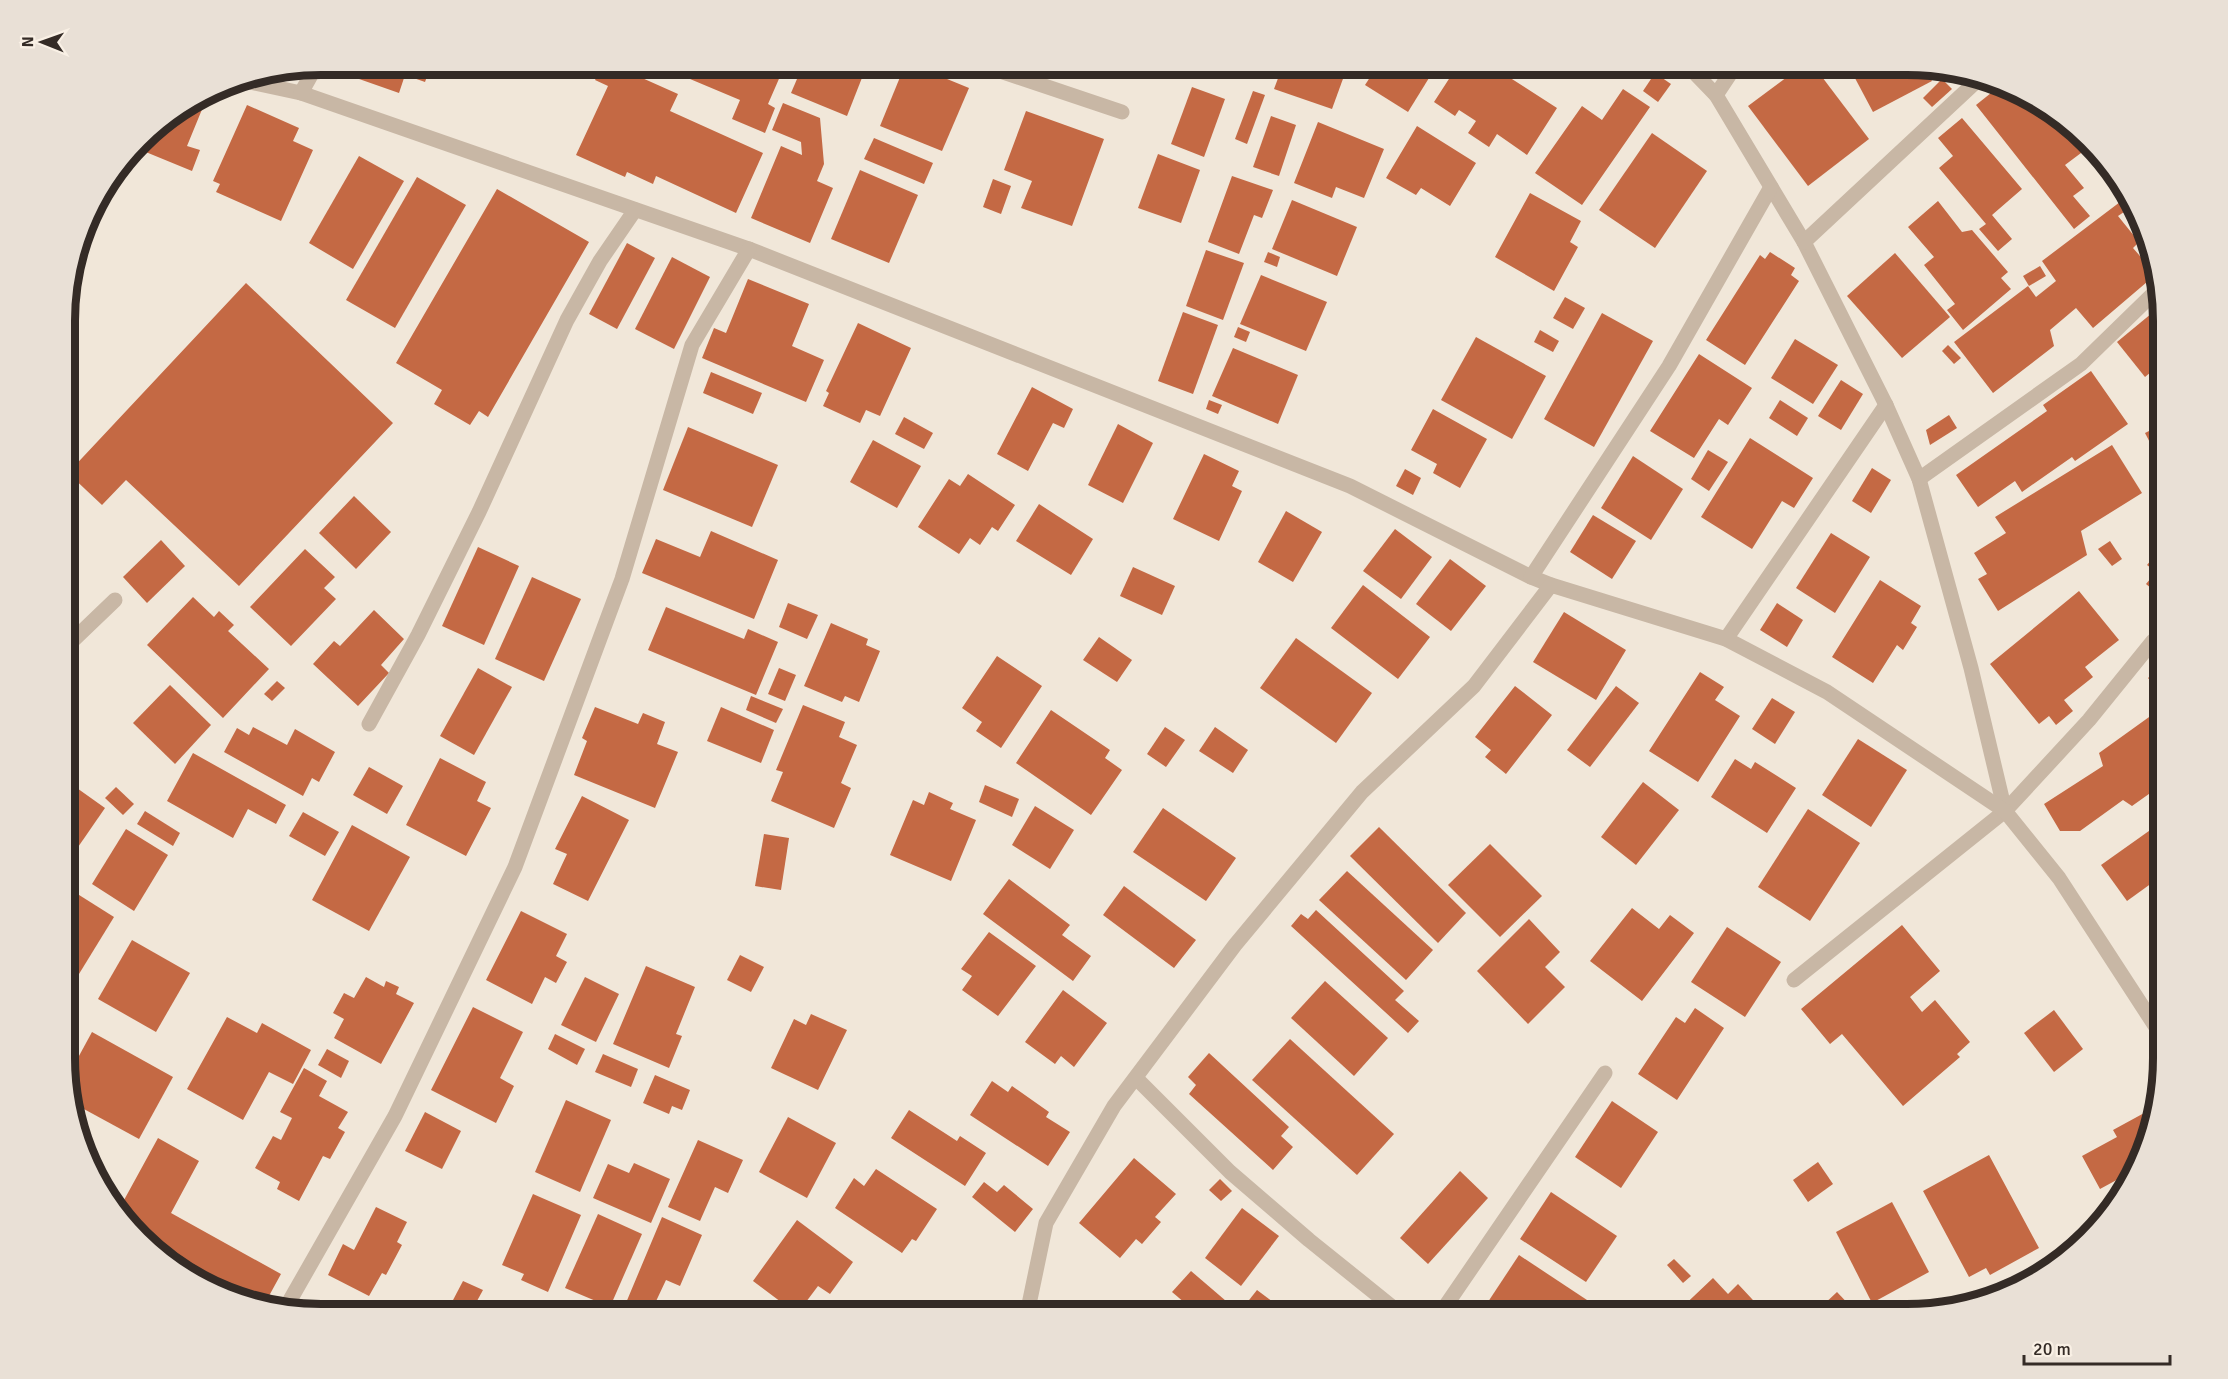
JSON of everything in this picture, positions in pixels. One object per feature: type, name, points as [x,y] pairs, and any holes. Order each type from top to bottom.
[{"type":"street","points":[[1014,75],[1122,112]]},
{"type":"street","points":[[1697,75],[1716,95],[1804,242],[1886,405],[1919,479],[1971,668],[2005,811]]},
{"type":"street","points":[[1716,95],[1729,75]]},
{"type":"street","points":[[302,93],[310,76]]},
{"type":"street","points":[[256,83],[302,93],[749,249],[1350,486],[1551,585],[1726,639],[1827,692],[2005,811],[2059,878],[2153,1023]]},
{"type":"street","points":[[1804,242],[1974,84]]},
{"type":"street","points":[[1531,577],[1669,366],[1771,188]]},
{"type":"street","points":[[369,724],[418,635],[480,512],[567,320],[600,261],[635,210]]},
{"type":"street","points":[[289,1302],[395,1116],[514,867],[622,579],[692,345],[749,249]]},
{"type":"street","points":[[1919,479],[2081,364],[2151,295]]},
{"type":"street","points":[[1726,639],[1886,405]]},
{"type":"street","points":[[1029,1304],[1046,1223],[1106,1120],[1136,1077],[1235,945],[1355,801],[1474,686],[1551,585]]},
{"type":"street","points":[[75,638],[115,600]]},
{"type":"street","points":[[1794,980],[2005,811],[2089,720],[2153,641]]},
{"type":"street","points":[[1447,1304],[1605,1073]]},
{"type":"street","points":[[1136,1077],[1239,1180],[1308,1240],[1388,1304]]},
{"type":"building","points":[[348,75],[405,75],[399,93]]},
{"type":"building","points":[[405,75],[427,75],[425,82]]},
{"type":"building","points":[[598,75],[635,75],[678,94],[670,111],[763,153],[736,213],[656,176],[653,184],[627,172],[625,177],[576,155],[608,86],[595,80]]},
{"type":"building","points":[[692,75],[781,75],[768,104],[775,108],[765,133],[732,119],[740,100],[690,79]]},
{"type":"building","points":[[799,75],[863,75],[847,116],[791,93]]},
{"type":"building","points":[[901,75],[937,75],[969,88],[942,151],[880,126]]},
{"type":"building","points":[[1279,75],[1344,75],[1332,109],[1274,89]]},
{"type":"building","points":[[1372,75],[1431,75],[1408,112],[1365,85]]},
{"type":"building","points":[[1452,75],[1506,75],[1557,108],[1527,155],[1497,134],[1489,147],[1468,133],[1476,121],[1459,110],[1455,116],[1434,102]]},
{"type":"building","points":[[1654,75],[1658,75],[1671,84],[1658,102],[1643,91]]},
{"type":"building","points":[[1790,75],[1821,75],[1869,139],[1808,186],[1748,106]]},
{"type":"building","points":[[1853,75],[1929,76],[1932,81],[1873,112]]},
{"type":"building","points":[[1942,79],[1952,89],[1932,107],[1923,98]]},
{"type":"building","points":[[1192,87],[1225,99],[1204,157],[1171,144]]},
{"type":"building","points":[[1623,89],[1650,107],[1582,205],[1535,173],[1582,106],[1602,120]]},
{"type":"building","points":[[1253,91],[1265,95],[1247,144],[1235,139]]},
{"type":"building","points":[[1994,91],[2016,100],[2044,116],[2081,147],[2084,151],[2065,165],[2084,188],[2073,196],[2090,216],[2074,229],[1976,105]]},
{"type":"building","points":[[783,103],[820,118],[824,164],[817,181],[833,188],[810,243],[751,218],[781,146],[802,155],[801,142],[772,130]]},
{"type":"building","points":[[247,105],[299,128],[293,141],[313,150],[281,221],[216,192],[220,184],[213,181]]},
{"type":"building","points":[[201,106],[203,107],[187,146],[200,150],[192,171],[143,151],[171,126]]},
{"type":"building","points":[[1026,111],[1104,139],[1072,226],[1021,208],[1032,181],[1004,170]]},
{"type":"building","points":[[1271,116],[1296,125],[1279,176],[1253,167]]},
{"type":"building","points":[[1962,118],[2022,189],[1992,215],[2012,239],[1998,251],[1979,229],[1986,224],[1939,168],[1953,156],[1938,138]]},
{"type":"building","points":[[1318,122],[1384,149],[1364,198],[1336,187],[1332,198],[1294,183]]},
{"type":"building","points":[[1417,126],[1476,163],[1450,206],[1421,188],[1416,195],[1386,178]]},
{"type":"building","points":[[1652,133],[1707,171],[1655,248],[1599,210]]},
{"type":"building","points":[[874,138],[933,163],[924,184],[864,159]]},
{"type":"building","points":[[1158,154],[1200,170],[1181,223],[1138,208]]},
{"type":"building","points":[[359,156],[404,181],[353,269],[309,243]]},
{"type":"building","points":[[860,170],[918,195],[889,263],[831,239]]},
{"type":"building","points":[[1232,176],[1273,190],[1262,218],[1254,215],[1239,254],[1208,242]]},
{"type":"building","points":[[417,177],[466,205],[395,328],[346,300]]},
{"type":"building","points":[[993,179],[1011,186],[1001,214],[983,207]]},
{"type":"building","points":[[497,189],[589,242],[488,417],[479,411],[470,425],[434,404],[442,390],[396,363]]},
{"type":"building","points":[[1530,193],[1581,221],[1570,242],[1578,247],[1554,291],[1495,257]]},
{"type":"building","points":[[1292,200],[1357,227],[1337,276],[1272,249]]},
{"type":"building","points":[[1938,201],[1962,232],[1972,230],[2008,272],[2001,278],[2011,289],[1963,330],[1947,310],[1955,304],[1924,265],[1934,257],[1908,227]]},
{"type":"building","points":[[2120,202],[2124,212],[2118,216],[2139,242],[2133,248],[2146,263],[2149,280],[2093,328],[2076,308],[2050,330],[2054,346],[1993,393],[1954,342],[2028,286],[2036,297],[2056,281],[2042,261]]},
{"type":"building","points":[[627,243],[655,258],[617,329],[589,314]]},
{"type":"building","points":[[1206,250],[1244,263],[1223,320],[1186,306]]},
{"type":"building","points":[[1268,252],[1280,257],[1277,267],[1264,262]]},
{"type":"building","points":[[1770,252],[1795,268],[1791,275],[1799,281],[1745,365],[1706,340],[1760,255],[1765,259]]},
{"type":"building","points":[[1895,253],[1950,317],[1902,358],[1847,296]]},
{"type":"building","points":[[672,257],[710,277],[674,349],[635,329]]},
{"type":"building","points":[[2040,266],[2046,276],[2029,286],[2023,276]]},
{"type":"building","points":[[1261,275],[1327,302],[1306,351],[1240,324]]},
{"type":"building","points":[[748,279],[809,304],[792,346],[824,360],[806,402],[702,358],[714,328],[726,333]]},
{"type":"building","points":[[246,283],[393,423],[239,586],[126,480],[102,505],[75,480],[75,466]]},
{"type":"building","points":[[1565,297],[1585,308],[1573,329],[1553,318]]},
{"type":"building","points":[[1183,312],[1218,325],[1193,394],[1158,381]]},
{"type":"building","points":[[1602,313],[1653,341],[1594,447],[1544,419]]},
{"type":"building","points":[[2152,313],[2153,370],[2145,377],[2117,342]]},
{"type":"building","points":[[858,323],[911,348],[880,416],[866,410],[860,423],[823,406],[829,393],[826,391]]},
{"type":"building","points":[[1238,327],[1250,332],[1246,342],[1234,337]]},
{"type":"building","points":[[1540,330],[1559,341],[1553,352],[1534,342]]},
{"type":"building","points":[[1476,337],[1546,376],[1512,439],[1441,400]]},
{"type":"building","points":[[1795,339],[1838,365],[1813,404],[1771,378]]},
{"type":"building","points":[[1948,345],[1961,358],[1954,364],[1942,351]]},
{"type":"building","points":[[1233,348],[1298,375],[1278,424],[1212,396]]},
{"type":"building","points":[[1699,354],[1752,388],[1728,425],[1719,419],[1694,458],[1650,431]]},
{"type":"building","points":[[2091,371],[2128,424],[2075,461],[2072,457],[2022,492],[2015,481],[1978,507],[1956,475],[2047,411],[2043,405]]},
{"type":"building","points":[[711,372],[762,393],[753,414],[703,393]]},
{"type":"building","points":[[1841,380],[1863,394],[1841,430],[1818,416]]},
{"type":"building","points":[[1032,387],[1073,409],[1064,428],[1053,423],[1028,471],[997,454]]},
{"type":"building","points":[[1209,400],[1222,405],[1218,414],[1206,409]]},
{"type":"building","points":[[1780,400],[1808,418],[1797,436],[1769,418]]},
{"type":"building","points":[[1433,409],[1487,439],[1460,488],[1433,473],[1437,464],[1411,450]]},
{"type":"building","points":[[1949,415],[1957,428],[1930,445],[1926,430]]},
{"type":"building","points":[[904,417],[933,433],[924,449],[895,434]]},
{"type":"building","points":[[1118,424],[1153,443],[1123,503],[1088,485]]},
{"type":"building","points":[[688,427],[778,465],[752,527],[663,490]]},
{"type":"building","points":[[2153,429],[2153,448],[2145,433]]},
{"type":"building","points":[[1750,438],[1813,478],[1794,508],[1782,501],[1752,549],[1701,517]]},
{"type":"building","points":[[873,440],[921,466],[897,508],[850,482]]},
{"type":"building","points":[[2112,445],[2142,493],[2081,531],[2087,555],[1998,611],[1978,579],[1987,574],[1974,553],[2006,533],[1995,517]]},
{"type":"building","points":[[1708,450],[1728,462],[1709,491],[1691,479]]},
{"type":"building","points":[[1204,454],[1239,471],[1232,486],[1242,491],[1219,541],[1173,519]]},
{"type":"building","points":[[1633,456],[1683,489],[1651,540],[1601,508]]},
{"type":"building","points":[[1872,468],[1891,480],[1871,513],[1852,501]]},
{"type":"building","points":[[1405,469],[1421,478],[1413,495],[1396,486]]},
{"type":"building","points":[[968,474],[1015,505],[998,531],[992,527],[980,545],[970,538],[959,554],[918,527],[949,479],[960,486]]},
{"type":"building","points":[[354,496],[391,532],[356,569],[319,533]]},
{"type":"building","points":[[1039,504],[1093,539],[1071,575],[1016,541]]},
{"type":"building","points":[[1286,511],[1322,532],[1293,582],[1258,562]]},
{"type":"building","points":[[1593,515],[1636,541],[1612,579],[1570,552]]},
{"type":"building","points":[[1395,529],[1432,557],[1401,599],[1363,571]]},
{"type":"building","points":[[711,531],[778,560],[754,619],[642,573],[656,539],[700,557]]},
{"type":"building","points":[[1831,533],[1870,557],[1835,613],[1796,588]]},
{"type":"building","points":[[161,540],[185,566],[147,603],[123,577]]},
{"type":"building","points":[[2110,541],[2122,559],[2112,566],[2098,549]]},
{"type":"building","points":[[478,547],[519,566],[484,645],[442,626]]},
{"type":"building","points":[[305,549],[335,577],[324,588],[336,599],[291,646],[250,607]]},
{"type":"building","points":[[2153,558],[2153,570],[2147,565]]},
{"type":"building","points":[[1450,559],[1486,586],[1451,631],[1416,604]]},
{"type":"building","points":[[1133,567],[1175,586],[1162,615],[1120,596]]},
{"type":"building","points":[[2153,576],[2153,590],[2146,584]]},
{"type":"building","points":[[532,577],[581,599],[544,681],[495,659]]},
{"type":"building","points":[[1880,580],[1921,606],[1911,623],[1917,627],[1903,650],[1897,645],[1873,683],[1832,657]]},
{"type":"building","points":[[1363,585],[1430,637],[1398,679],[1331,628]]},
{"type":"building","points":[[2079,591],[2119,640],[2085,667],[2093,677],[2064,700],[2073,711],[2056,725],[2049,716],[2039,724],[1990,664]]},
{"type":"building","points":[[193,597],[214,617],[219,611],[234,625],[228,631],[269,669],[223,718],[147,645]]},
{"type":"building","points":[[788,603],[818,615],[807,639],[779,627]]},
{"type":"building","points":[[1777,603],[1803,620],[1787,647],[1760,630]]},
{"type":"building","points":[[666,607],[744,639],[748,629],[778,642],[756,695],[648,650]]},
{"type":"building","points":[[374,610],[404,639],[381,665],[389,673],[358,706],[313,664],[334,641],[340,646]]},
{"type":"building","points":[[1564,612],[1626,650],[1596,700],[1533,662]]},
{"type":"building","points":[[831,623],[868,639],[866,645],[880,651],[859,702],[845,696],[842,702],[804,686]]},
{"type":"building","points":[[1099,637],[1132,660],[1117,682],[1083,660]]},
{"type":"building","points":[[1296,638],[1372,693],[1336,743],[1260,688]]},
{"type":"building","points":[[997,656],[1042,686],[1001,748],[976,731],[982,722],[962,708]]},
{"type":"building","points":[[478,668],[512,687],[474,755],[440,736]]},
{"type":"building","points":[[779,668],[796,675],[785,701],[768,694]]},
{"type":"building","points":[[1700,672],[1724,687],[1715,700],[1740,716],[1698,782],[1649,751]]},
{"type":"building","points":[[2153,674],[2153,684],[2148,678]]},
{"type":"building","points":[[277,681],[285,688],[272,701],[264,694]]},
{"type":"building","points":[[170,685],[211,725],[175,764],[133,723]]},
{"type":"building","points":[[1515,686],[1552,715],[1506,774],[1485,757],[1491,750],[1475,737]]},
{"type":"building","points":[[1616,686],[1639,703],[1590,767],[1567,750]]},
{"type":"building","points":[[751,696],[783,709],[776,723],[746,710]]},
{"type":"building","points":[[1772,698],[1795,712],[1775,744],[1752,729]]},
{"type":"building","points":[[803,705],[845,722],[839,737],[857,745],[841,783],[851,788],[834,828],[771,801],[783,772],[776,770]]},
{"type":"building","points":[[595,707],[638,724],[643,713],[665,722],[657,744],[678,752],[655,808],[574,775],[587,741],[582,738]]},
{"type":"building","points":[[721,707],[774,730],[761,763],[707,741]]},
{"type":"building","points":[[1051,710],[1110,750],[1105,758],[1122,770],[1091,815],[1016,763]]},
{"type":"building","points":[[2153,714],[2153,791],[2132,806],[2123,800],[2080,831],[2060,831],[2044,804],[2103,766],[2099,753]]},
{"type":"building","points":[[253,727],[287,745],[295,729],[335,752],[319,782],[312,778],[303,796],[224,752],[237,728],[249,735]]},
{"type":"building","points":[[1165,727],[1185,740],[1166,767],[1147,754]]},
{"type":"building","points":[[1215,727],[1248,750],[1233,773],[1199,751]]},
{"type":"building","points":[[1858,739],[1907,770],[1871,827],[1822,795]]},
{"type":"building","points":[[193,753],[286,805],[276,824],[248,809],[233,838],[167,801]]},
{"type":"building","points":[[440,758],[486,782],[477,801],[491,808],[466,856],[406,825]]},
{"type":"building","points":[[1735,759],[1751,769],[1755,762],[1796,788],[1767,833],[1711,797]]},
{"type":"building","points":[[369,767],[403,786],[387,814],[353,795]]},
{"type":"building","points":[[1643,782],[1679,810],[1636,865],[1601,837]]},
{"type":"building","points":[[985,785],[1019,799],[1012,817],[979,802]]},
{"type":"building","points":[[75,787],[105,808],[75,849]]},
{"type":"building","points":[[116,787],[134,804],[123,815],[105,798]]},
{"type":"building","points":[[929,792],[953,803],[950,809],[976,820],[951,881],[890,855],[913,800],[924,805]]},
{"type":"building","points":[[582,796],[629,820],[588,901],[553,884],[567,854],[555,849]]},
{"type":"building","points":[[1035,806],[1074,830],[1050,869],[1012,845]]},
{"type":"building","points":[[1163,808],[1236,858],[1206,901],[1133,852]]},
{"type":"building","points":[[1808,809],[1860,843],[1810,921],[1758,887]]},
{"type":"building","points":[[145,811],[180,833],[173,846],[137,824]]},
{"type":"building","points":[[303,812],[339,832],[325,856],[289,836]]},
{"type":"building","points":[[352,825],[410,857],[369,931],[312,900]]},
{"type":"building","points":[[1379,827],[1466,913],[1438,943],[1350,856]]},
{"type":"building","points":[[2153,828],[2153,882],[2127,901],[2101,865]]},
{"type":"building","points":[[126,829],[168,855],[134,911],[92,884]]},
{"type":"building","points":[[764,834],[789,838],[781,890],[755,886]]},
{"type":"building","points":[[1490,844],[1542,896],[1500,937],[1448,885]]},
{"type":"building","points":[[1347,871],[1433,950],[1406,980],[1319,900]]},
{"type":"building","points":[[1009,879],[1070,925],[1062,935],[1091,956],[1073,981],[983,914]]},
{"type":"building","points":[[1124,886],[1196,940],[1174,968],[1103,915]]},
{"type":"building","points":[[75,892],[114,917],[75,980]]},
{"type":"building","points":[[1632,908],[1659,929],[1670,915],[1694,933],[1642,1001],[1590,961]]},
{"type":"building","points":[[1316,910],[1404,991],[1395,1000],[1419,1021],[1408,1033],[1291,926],[1301,914],[1308,919]]},
{"type":"building","points":[[521,911],[567,934],[556,956],[567,962],[556,983],[545,977],[532,1004],[486,980]]},
{"type":"building","points":[[1529,919],[1560,952],[1545,967],[1565,987],[1528,1024],[1477,971]]},
{"type":"building","points":[[1902,925],[1940,971],[1910,997],[1922,1012],[1935,1000],[1970,1042],[1957,1054],[1960,1057],[1903,1106],[1842,1034],[1830,1044],[1801,1009]]},
{"type":"building","points":[[1727,927],[1781,962],[1745,1017],[1691,982]]},
{"type":"building","points":[[989,932],[1036,966],[998,1016],[962,990],[972,976],[961,969]]},
{"type":"building","points":[[132,940],[190,973],[156,1032],[98,999]]},
{"type":"building","points":[[740,955],[764,967],[751,992],[727,980]]},
{"type":"building","points":[[646,966],[695,987],[676,1034],[682,1036],[669,1068],[613,1044]]},
{"type":"building","points":[[366,977],[384,987],[386,981],[399,987],[396,994],[414,1003],[381,1064],[334,1038],[344,1019],[333,1013],[344,993],[354,998]]},
{"type":"building","points":[[585,977],[619,994],[596,1042],[561,1025]]},
{"type":"building","points":[[1325,981],[1388,1038],[1354,1076],[1291,1018]]},
{"type":"building","points":[[1063,990],[1107,1023],[1074,1067],[1061,1056],[1055,1064],[1025,1042]]},
{"type":"building","points":[[473,1007],[523,1032],[500,1078],[514,1086],[496,1123],[431,1090]]},
{"type":"building","points":[[1695,1008],[1724,1028],[1677,1100],[1638,1074],[1676,1017],[1685,1023]]},
{"type":"building","points":[[2054,1010],[2083,1049],[2054,1072],[2024,1033]]},
{"type":"building","points":[[811,1014],[847,1030],[818,1090],[771,1068],[794,1019],[806,1025]]},
{"type":"building","points":[[227,1017],[257,1033],[262,1023],[311,1050],[293,1084],[269,1072],[243,1120],[187,1089]]},
{"type":"building","points":[[92,1032],[173,1077],[139,1139],[80,1107],[75,1063]]},
{"type":"building","points":[[555,1034],[585,1049],[577,1065],[548,1049]]},
{"type":"building","points":[[1290,1039],[1394,1134],[1357,1175],[1252,1080]]},
{"type":"building","points":[[327,1049],[349,1061],[341,1078],[318,1065]]},
{"type":"building","points":[[1209,1053],[1289,1127],[1281,1136],[1293,1147],[1273,1170],[1189,1094],[1196,1085],[1188,1077]]},
{"type":"building","points":[[603,1054],[638,1069],[631,1087],[595,1072]]},
{"type":"building","points":[[304,1068],[327,1081],[319,1096],[348,1112],[338,1128],[345,1132],[330,1159],[323,1156],[299,1201],[277,1189],[280,1182],[255,1168],[273,1136],[281,1140],[292,1118],[280,1112]]},
{"type":"building","points":[[655,1075],[690,1090],[682,1110],[672,1106],[669,1114],[643,1103]]},
{"type":"building","points":[[992,1081],[1008,1092],[1012,1086],[1049,1112],[1046,1117],[1070,1132],[1048,1166],[970,1115]]},
{"type":"building","points":[[566,1100],[611,1120],[580,1192],[535,1172]]},
{"type":"building","points":[[1612,1101],[1658,1132],[1621,1188],[1575,1157]]},
{"type":"building","points":[[909,1110],[957,1141],[960,1136],[986,1153],[965,1186],[891,1138]]},
{"type":"building","points":[[2147,1111],[2140,1137],[2122,1177],[2100,1189],[2082,1156],[2117,1137],[2113,1130]]},
{"type":"building","points":[[425,1112],[461,1131],[442,1169],[405,1151]]},
{"type":"building","points":[[788,1117],[836,1143],[807,1198],[759,1172]]},
{"type":"building","points":[[158,1138],[199,1161],[171,1213],[281,1274],[268,1298],[212,1279],[184,1263],[159,1243],[122,1203]]},
{"type":"building","points":[[698,1140],[743,1160],[728,1193],[715,1187],[700,1221],[668,1207]]},
{"type":"building","points":[[1989,1155],[2039,1248],[1990,1275],[1986,1268],[1969,1277],[1923,1191]]},
{"type":"building","points":[[1134,1158],[1176,1194],[1155,1217],[1161,1222],[1142,1244],[1136,1239],[1120,1258],[1079,1223]]},
{"type":"building","points":[[1818,1162],[1833,1184],[1808,1202],[1793,1180]]},
{"type":"building","points":[[634,1163],[670,1179],[651,1223],[593,1198],[608,1164],[629,1173]]},
{"type":"building","points":[[876,1169],[937,1209],[916,1241],[912,1239],[902,1253],[835,1208],[854,1178],[864,1186]]},
{"type":"building","points":[[1460,1171],[1488,1198],[1428,1264],[1400,1238]]},
{"type":"building","points":[[1220,1179],[1232,1191],[1221,1201],[1209,1190]]},
{"type":"building","points":[[984,1182],[997,1192],[1004,1185],[1033,1209],[1015,1232],[972,1197]]},
{"type":"building","points":[[1551,1192],[1617,1236],[1586,1282],[1520,1239]]},
{"type":"building","points":[[533,1194],[581,1215],[548,1292],[521,1280],[524,1274],[502,1265]]},
{"type":"building","points":[[1892,1202],[1929,1272],[1872,1303],[1836,1232]]},
{"type":"building","points":[[376,1207],[407,1222],[397,1242],[402,1245],[386,1275],[382,1273],[369,1296],[328,1275],[343,1244],[354,1250]]},
{"type":"building","points":[[1242,1208],[1279,1236],[1241,1286],[1205,1258]]},
{"type":"building","points":[[598,1214],[642,1234],[611,1304],[603,1304],[565,1288]]},
{"type":"building","points":[[662,1217],[702,1235],[680,1286],[666,1280],[655,1304],[626,1304]]},
{"type":"building","points":[[797,1220],[853,1262],[830,1294],[818,1286],[804,1304],[784,1304],[753,1281]]},
{"type":"building","points":[[1519,1255],[1587,1300],[1584,1304],[1487,1304]]},
{"type":"building","points":[[1674,1259],[1691,1276],[1683,1283],[1667,1265]]},
{"type":"building","points":[[1191,1271],[1226,1301],[1223,1304],[1186,1304],[1172,1292]]},
{"type":"building","points":[[1713,1278],[1728,1294],[1738,1284],[1757,1304],[1686,1304]]},
{"type":"building","points":[[463,1281],[483,1290],[475,1304],[452,1302]]},
{"type":"building","points":[[1257,1290],[1276,1304],[1246,1304]]},
{"type":"building","points":[[1837,1292],[1848,1304],[1824,1304]]}]
